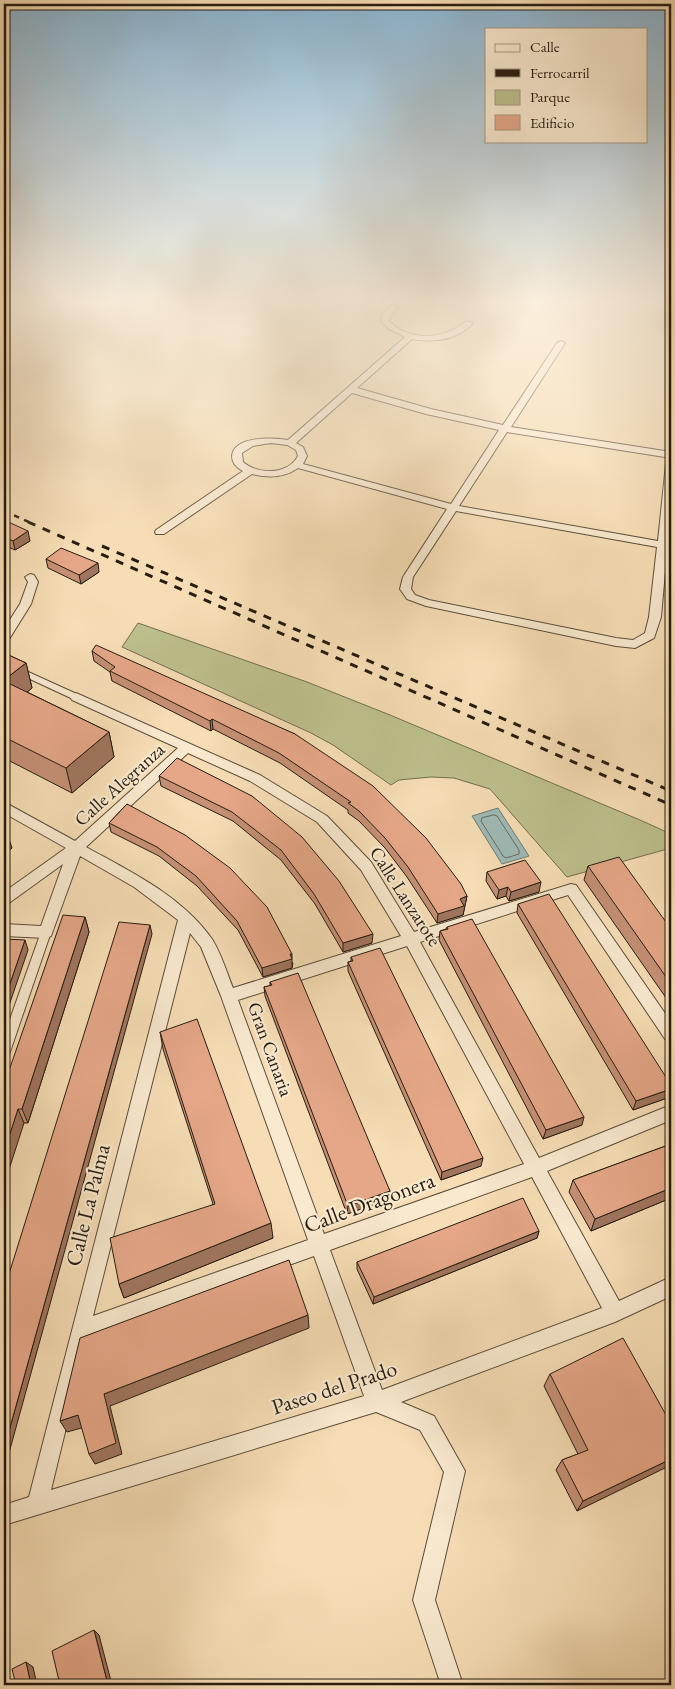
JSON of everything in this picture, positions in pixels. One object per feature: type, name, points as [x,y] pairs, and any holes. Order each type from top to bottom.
[{"type":"street","points":[[290,443],[361,380]]},
{"type":"street","points":[[538,380],[408,577],[405,589],[411,597],[426,603],[616,642],[635,644],[650,635],[655,617],[667,545],[671,463]]},
{"type":"street","points":[[350,389],[395,404],[506,428],[671,455]]},
{"type":"street","points":[[271,440],[290,443],[302,452],[303,457],[298,465],[286,471],[265,474],[250,471],[239,464],[237,458],[238,453],[243,447],[260,441],[271,440]]},
{"type":"street","points":[[298,465],[380,490],[454,508],[667,545]]},
{"type":"street","points":[[160,532],[250,471]]},
{"type":"street","points":[[4,638],[19,615],[29,594],[33,582],[30,577]]},
{"type":"street","name":"Calle Lanzarote","points":[[4,664],[255,778],[322,819],[366,866],[410,938],[614,1313]]},
{"type":"street","name":"Calle Alegranza","points":[[4,900],[76,848],[187,747]]},
{"type":"street","name":"Gran Canaria","points":[[4,806],[138,883],[186,918],[207,944],[229,996],[376,1402]]},
{"type":"street","points":[[4,1052],[76,848]]},
{"type":"street","points":[[229,996],[571,889],[671,1034]]},
{"type":"street","name":"Calle La Palma","points":[[37,1505],[186,918]]},
{"type":"street","points":[[4,930],[46,932]]},
{"type":"street","name":"Calle Dragonera","points":[[80,1330],[535,1168],[671,1112]]},
{"type":"street","name":"Paseo del Prado","points":[[4,1515],[376,1402],[614,1313],[671,1286]]},
{"type":"street","points":[[376,1402],[427,1423],[455,1471],[424,1600],[452,1685]]},
{"type":"green space","points":[[138,623],[307,682],[640,820],[671,834],[671,848],[567,877],[490,789],[454,778],[431,777],[399,780],[391,785],[333,745],[311,733],[122,647]]},
{"type":"water","points":[[498,808],[529,856],[502,864],[472,816]]},
{"type":"building","points":[[4,520],[28,531],[13,541],[4,537]]},
{"type":"building","points":[[61,548],[98,563],[79,575],[46,559]]},
{"type":"building","points":[[96,645],[295,734],[373,786],[426,838],[461,884],[467,896],[460,899],[464,906],[438,914],[408,867],[385,838],[359,811],[348,803],[351,802],[279,753],[110,671],[115,667],[92,651]]},
{"type":"building","points":[[4,653],[26,663],[4,680]]},
{"type":"building","points":[[4,681],[109,732],[66,768],[4,737]]},
{"type":"building","points":[[177,758],[252,796],[302,837],[339,881],[373,934],[343,943],[314,894],[281,850],[232,812],[159,776]]},
{"type":"building","points":[[127,804],[185,835],[230,868],[267,907],[292,954],[290,954],[292,959],[262,968],[237,921],[196,876],[157,847],[109,823]]},
{"type":"building","points":[[619,857],[671,929],[671,984],[588,866]]},
{"type":"building","points":[[525,860],[541,882],[511,892],[508,887],[499,890],[487,872]]},
{"type":"building","points":[[549,894],[671,1085],[671,1089],[636,1101],[518,904]]},
{"type":"building","points":[[63,915],[85,917],[22,1109],[18,1109],[4,1152],[4,1085]]},
{"type":"building","points":[[472,919],[584,1117],[546,1130],[440,931]]},
{"type":"building","points":[[119,922],[150,925],[4,1449],[4,1290]]},
{"type":"building","points":[[4,939],[25,940],[4,1001]]},
{"type":"building","points":[[380,948],[483,1158],[442,1172],[348,962],[353,961],[351,957]]},
{"type":"building","points":[[298,973],[390,1191],[348,1206],[264,987],[272,985],[270,982]]},
{"type":"building","points":[[197,1019],[271,1223],[119,1284],[110,1238],[215,1204],[160,1032]]},
{"type":"building","points":[[671,1144],[671,1188],[595,1219],[573,1180]]},
{"type":"building","points":[[523,1198],[539,1231],[374,1297],[357,1262]]},
{"type":"building","points":[[289,1260],[308,1315],[104,1394],[116,1443],[89,1454],[78,1415],[60,1421],[80,1338]]},
{"type":"building","points":[[623,1338],[671,1424],[671,1459],[583,1501],[562,1460],[588,1450],[550,1374]]},
{"type":"building","points":[[94,1630],[108,1685],[60,1685],[52,1651]]},
{"type":"building","points":[[26,1662],[31,1685],[7,1685],[15,1681],[12,1669]]},
{"type":"railway","points":[[4,511],[31,523]]},
{"type":"railway","points":[[28,522],[671,805]]},
{"type":"railway","points":[[102,546],[671,791]]}]
